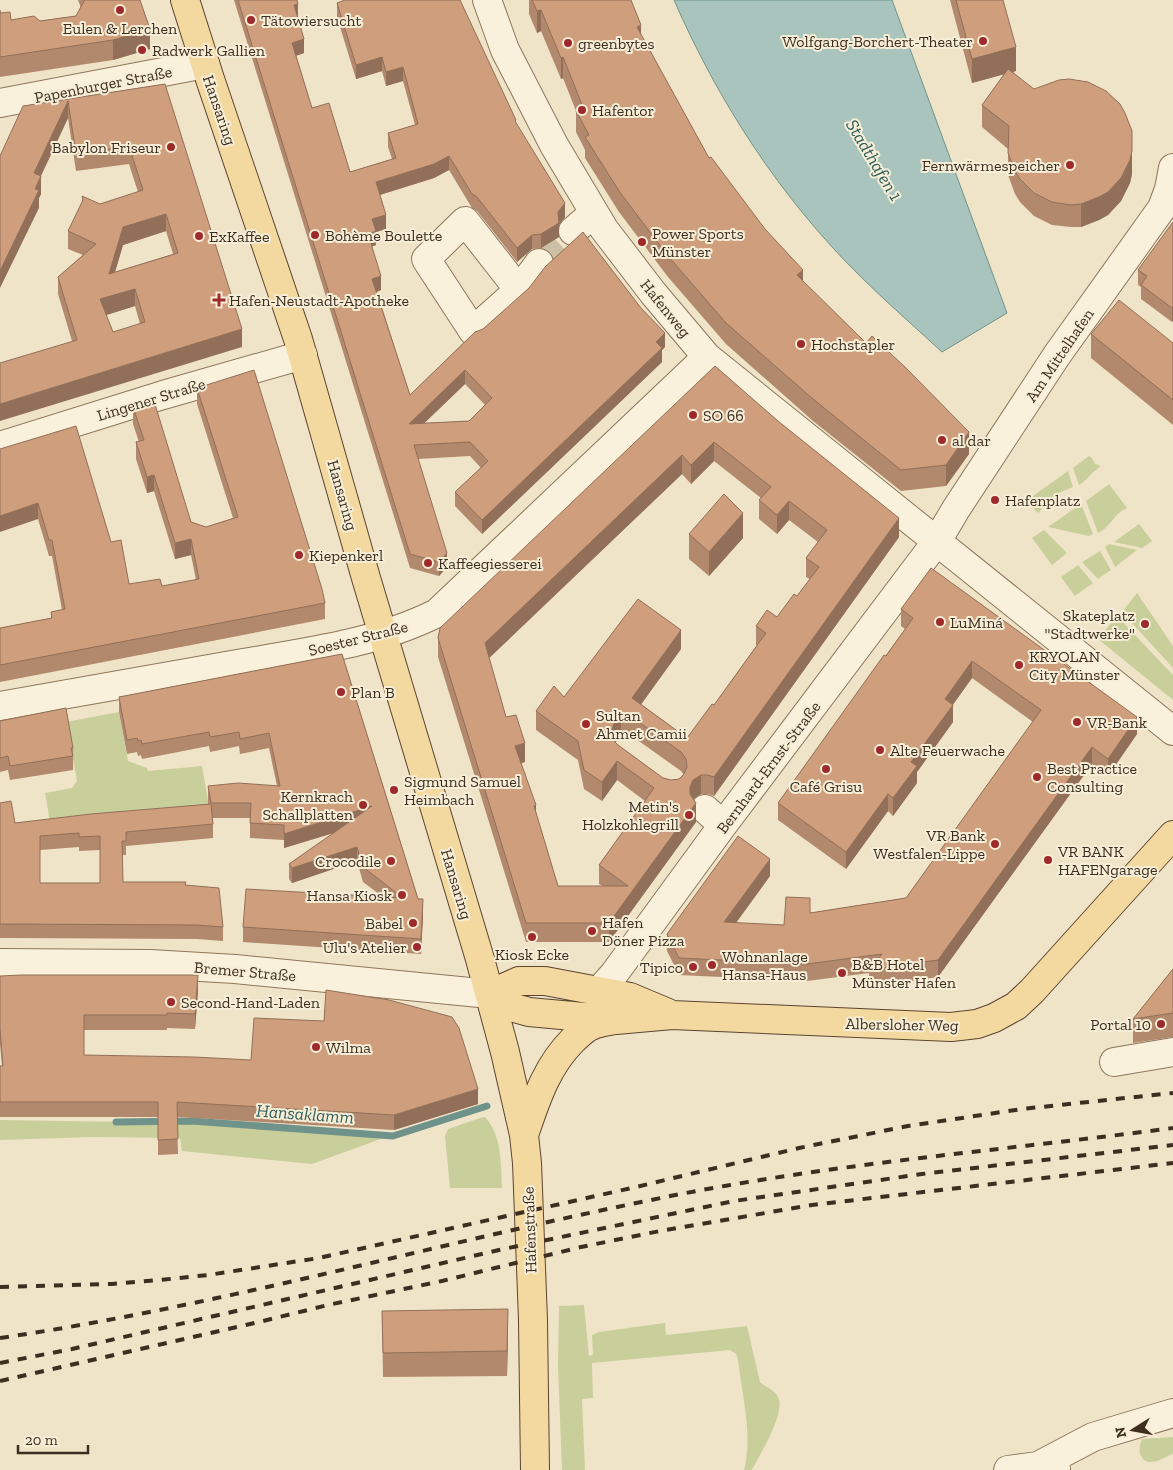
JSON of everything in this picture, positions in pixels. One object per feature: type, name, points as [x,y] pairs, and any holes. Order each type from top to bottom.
[{"type":"main road","name":"Hansaring","points":[[185,0],[303,355],[383,635],[490,994]]},
{"type":"main road","name":"Albersloher Weg","points":[[490,994],[511,1007],[529,1012],[616,1020],[672,1015],[899,1026],[951,1027],[978,1024],[1016,1006],[1170,845]]},
{"type":"main road","name":"Albersloher Weg","points":[[490,994],[519,981],[533,980],[630,997],[672,1015]]},
{"type":"main road","name":"Hafenstraße","points":[[490,994],[524,1135],[527,1163],[535,1470]]},
{"type":"main road","points":[[524,1135],[541,1086],[566,1048],[583,1030],[592,1025],[616,1020]]},
{"type":"street","name":"Hafenweg","points":[[487,0],[505,50],[554,145],[604,229],[653,293],[707,357],[937,541]]},
{"type":"street","name":"Papenburger Straße","points":[[3,109],[205,64]]},
{"type":"street","name":"Am Mittelhafen","points":[[937,541],[1057,355],[1162,208],[1169,189],[1173,168]]},
{"type":"street","points":[[573,232],[594,213]]},
{"type":"street","points":[[519,290],[540,263]]},
{"type":"street","name":"Lingener Straße","points":[[0,446],[303,355]]},
{"type":"street","name":"Soester Straße","points":[[0,706],[307,652],[383,635],[411,626],[436,613],[707,357]]},
{"type":"street","points":[[937,541],[1173,731]]},
{"type":"street","name":"Bernhard-Ernst-Straße","points":[[598,992],[614,974],[714,817],[937,541]]},
{"type":"street","name":"Bremer Straße","points":[[0,963],[150,964],[235,969],[490,994]]},
{"type":"street","points":[[1114,1062],[1173,1052]]},
{"type":"street","points":[[1008,1470],[1050,1468],[1093,1437],[1173,1413]]},
{"type":"green space","points":[[1089,456],[1100,467],[1079,485],[1073,468]]},
{"type":"green space","points":[[1068,471],[1073,487],[1056,494],[1038,513],[1026,501]]},
{"type":"green space","points":[[1109,484],[1127,508],[1098,533],[1086,501]]},
{"type":"green space","points":[[1081,504],[1093,534],[1089,536],[1048,527]]},
{"type":"green space","points":[[1139,524],[1152,541],[1142,548],[1114,542]]},
{"type":"green space","points":[[1044,530],[1067,553],[1052,565],[1032,538]]},
{"type":"green space","points":[[1109,544],[1137,550],[1115,567],[1105,547]]},
{"type":"green space","points":[[1100,551],[1111,570],[1098,579],[1082,562]]},
{"type":"green space","points":[[1078,565],[1093,583],[1075,596],[1061,577]]},
{"type":"green space","name":"Skateplatz \"Stadtwerke\"","points":[[1137,593],[1173,646],[1173,668],[1122,612]]},
{"type":"green space","points":[[1117,616],[1173,675],[1173,700],[1098,639]]},
{"type":"green space","points":[[119,712],[128,761],[147,768],[148,771],[202,766],[211,818],[52,833],[45,793],[72,788],[77,781],[66,722]]},
{"type":"green space","points":[[485,1117],[491,1124],[498,1141],[502,1188],[450,1188],[445,1136],[448,1129]]},
{"type":"green space","points":[[0,1120],[192,1123],[386,1137],[312,1164],[182,1151],[180,1138],[93,1137],[0,1140]]},
{"type":"green space","points":[[584,1305],[589,1356],[593,1355],[592,1335],[599,1332],[665,1323],[666,1335],[747,1326],[760,1382],[777,1395],[780,1404],[775,1423],[752,1470],[744,1470],[747,1443],[746,1415],[738,1360],[736,1354],[730,1350],[592,1363],[593,1398],[582,1399],[585,1470],[562,1470],[558,1367],[559,1306]]},
{"type":"green space","points":[[1173,1437],[1173,1454],[1155,1462],[1143,1459],[1140,1454],[1142,1439]]},
{"type":"water","name":"Stadthafen 1","points":[[674,0],[892,0],[1007,313],[942,352],[879,295],[830,245],[777,180],[753,146],[710,75]]},
{"type":"building","points":[[84,0],[140,0],[150,29],[113,40],[0,57],[0,13],[10,12],[11,20],[34,16],[40,21],[76,16]]},
{"type":"building","points":[[238,0],[297,0],[298,4],[294,5],[304,39],[292,43],[312,108],[329,103],[350,172],[396,158],[388,133],[418,124],[403,67],[386,72],[382,57],[356,65],[337,3],[345,0],[460,0],[515,121],[565,203],[558,212],[559,223],[541,234],[532,235],[517,248],[477,197],[472,194],[449,156],[434,164],[376,182],[386,215],[372,219],[376,231],[368,234],[381,276],[372,279],[410,395],[475,332],[483,329],[529,288],[545,267],[583,232],[641,308],[665,333],[656,342],[662,348],[482,520],[455,492],[488,461],[470,442],[414,445],[447,553],[439,562],[410,554]],"holes":[[[465,370],[492,398],[469,421],[409,424]]]},
{"type":"building","points":[[532,0],[631,0],[641,25],[637,27],[709,158],[711,157],[765,229],[803,270],[797,275],[866,343],[872,336],[969,432],[946,465],[901,470],[813,399],[726,323],[668,256],[619,191],[585,137],[589,135],[576,111],[583,107],[563,57],[561,58],[541,10],[537,11]]},
{"type":"building","points":[[956,0],[1003,0],[1016,47],[972,59]]},
{"type":"building","name":"Fernwärmespeicher","points":[[1008,69],[1034,89],[1059,80],[1069,79],[1088,82],[1106,91],[1120,104],[1132,131],[1132,151],[1130,160],[1121,178],[1108,192],[1081,204],[1071,205],[1052,202],[1034,193],[1020,179],[1008,153],[1009,126],[982,105]]},
{"type":"building","points":[[165,84],[242,329],[0,404],[0,363],[77,340],[58,277],[96,244],[68,231],[83,200],[82,196],[100,204],[143,190],[129,146],[76,154],[68,101],[34,173],[41,176],[35,189],[39,190],[0,271],[0,156],[23,106]],"holes":[[[166,214],[178,253],[109,274],[123,227]],[[135,289],[145,322],[113,332],[100,299]]]},
{"type":"building","points":[[1173,222],[1172,308],[1141,285],[1147,276],[1138,270]]},
{"type":"building","points":[[1119,300],[1173,343],[1173,400],[1091,334]]},
{"type":"building","points":[[715,366],[778,421],[899,518],[714,777],[701,775],[693,780],[690,794],[696,803],[609,923],[526,923],[438,638],[440,628]],"holes":[[[714,442],[771,487],[759,500],[777,515],[789,501],[827,530],[806,558],[819,567],[797,596],[794,594],[777,617],[767,610],[756,626],[766,633],[714,705],[712,704],[687,738],[632,698],[681,630],[638,599],[564,697],[554,686],[536,711],[578,741],[584,770],[602,782],[617,761],[654,788],[599,865],[628,886],[558,886],[534,806],[536,805],[515,746],[525,743],[516,715],[506,717],[485,643],[682,455],[691,465]],[[629,718],[636,720],[681,752],[686,759],[687,767],[679,779],[663,778],[613,740],[611,732],[614,724],[621,719]]]},
{"type":"building","points":[[254,370],[325,603],[0,665],[0,628],[52,618],[51,612],[65,609],[52,540],[49,540],[38,503],[0,516],[0,449],[76,426],[111,542],[121,540],[129,584],[160,579],[162,586],[199,579],[191,539],[175,543],[154,475],[147,477],[136,442],[144,440],[133,407],[154,401],[191,522],[206,527],[238,517],[197,388]]},
{"type":"building","points":[[724,494],[743,513],[709,552],[689,534]]},
{"type":"building","points":[[931,568],[1137,717],[1108,759],[1092,747],[938,960],[869,970],[882,954],[807,964],[679,958],[667,934],[738,836],[770,859],[724,922],[784,925],[786,897],[810,898],[810,913],[906,898],[1041,710],[972,661],[945,699],[953,705],[911,762],[917,766],[893,798],[888,794],[846,852],[778,803],[884,655],[886,656],[913,618],[901,609]]},
{"type":"building","points":[[342,654],[418,899],[423,899],[421,939],[243,927],[246,889],[403,898],[363,867],[357,847],[292,868],[289,864],[372,806],[284,834],[284,825],[250,823],[251,803],[211,803],[208,786],[238,783],[280,786],[269,733],[240,739],[239,732],[210,737],[209,732],[142,744],[141,740],[138,741],[137,738],[127,740],[119,697]]},
{"type":"building","points":[[66,708],[73,756],[10,766],[8,756],[0,758],[0,721]]},
{"type":"building","points":[[11,801],[15,823],[91,814],[211,804],[213,824],[126,832],[126,841],[122,841],[123,882],[186,882],[185,885],[219,888],[223,927],[197,925],[0,924],[0,803]],"holes":[[[79,833],[79,837],[100,836],[100,883],[40,883],[40,836]]]},
{"type":"building","points":[[1173,969],[1173,1013],[1133,1019]]},
{"type":"building","points":[[198,975],[195,1014],[84,1015],[84,1055],[251,1060],[254,1018],[324,1021],[326,990],[389,1000],[452,1017],[459,1028],[478,1089],[394,1115],[177,1102],[178,1139],[158,1140],[158,1102],[0,1102],[0,1066],[3,1066],[0,1029],[0,976]]},
{"type":"building","points":[[508,1309],[507,1351],[383,1353],[382,1311]]},
{"type":"waterway","name":"Hansaklamm","points":[[116,1122],[192,1121],[393,1136],[487,1106]]},
{"type":"tunnel","points":[[539,263],[573,231]]},
{"type":"railway","points":[[0,1287],[112,1284],[160,1280],[208,1275],[319,1258],[636,1187],[799,1148],[908,1126],[1022,1109],[1173,1093]]},
{"type":"railway","points":[[0,1338],[164,1309],[569,1217],[716,1188],[846,1167],[1173,1128]]},
{"type":"railway","points":[[0,1363],[72,1349],[499,1250],[734,1201],[922,1174],[1173,1145]]},
{"type":"railway","points":[[0,1381],[328,1305],[442,1281],[581,1247],[660,1231],[812,1205],[1173,1163]]},
{"type":"place","name":"Eulen & Lerchen","points":[[120,10]]},
{"type":"place","name":"Tätowiersucht","points":[[251,20]]},
{"type":"place","name":"Wolfgang-Borchert-Theater","points":[[983,41]]},
{"type":"place","name":"greenbytes","points":[[568,43]]},
{"type":"place","name":"Radwerk Gallien","points":[[142,50]]},
{"type":"place","name":"Hafentor","points":[[582,110]]},
{"type":"place","name":"Babylon Friseur","points":[[171,147]]},
{"type":"place","name":"Fernwärmespeicher","points":[[1070,165]]},
{"type":"place","name":"Bohème Boulette","points":[[315,235]]},
{"type":"place","name":"ExKaffee","points":[[199,236]]},
{"type":"place","name":"Power Sports Münster","points":[[642,242]]},
{"type":"place","name":"Hafen-Neustadt-Apotheke","points":[[219,300]]},
{"type":"place","name":"Hochstapler","points":[[801,344]]},
{"type":"place","name":"SO 66","points":[[693,415]]},
{"type":"place","name":"al dar","points":[[942,440]]},
{"type":"place","name":"Hafenplatz","points":[[995,500]]},
{"type":"place","name":"Kiepenkerl","points":[[299,555]]},
{"type":"place","name":"Kaffeegiesserei","points":[[428,563]]},
{"type":"place","name":"LuMiná","points":[[940,622]]},
{"type":"place","name":"Skateplatz \"Stadtwerke\"","points":[[1145,624]]},
{"type":"place","name":"KRYOLAN City Münster","points":[[1019,665]]},
{"type":"place","name":"Plan B","points":[[341,692]]},
{"type":"place","name":"VR-Bank","points":[[1077,722]]},
{"type":"place","name":"Sultan Ahmet Camii","points":[[586,724]]},
{"type":"place","name":"Alte Feuerwache","points":[[880,750]]},
{"type":"place","name":"Café Grisu","points":[[826,769]]},
{"type":"place","name":"Best Practice Consulting","points":[[1037,777]]},
{"type":"place","name":"Sigmund Samuel Heimbach","points":[[394,790]]},
{"type":"place","name":"Kernkrach Schallplatten","points":[[363,805]]},
{"type":"place","name":"Metin's Holzkohlegrill","points":[[689,815]]},
{"type":"place","name":"VR Bank Westfalen-Lippe","points":[[995,844]]},
{"type":"place","name":"VR BANK HAFENgarage","points":[[1048,860]]},
{"type":"place","name":"Crocodile","points":[[391,861]]},
{"type":"place","name":"Hansa Kiosk","points":[[402,895]]},
{"type":"place","name":"Babel","points":[[413,923]]},
{"type":"place","name":"Hafen Döner Pizza","points":[[592,931]]},
{"type":"place","name":"Kiosk Ecke","points":[[532,937]]},
{"type":"place","name":"Ulu's Atelier","points":[[417,947]]},
{"type":"place","name":"Wohnanlage Hansa-Haus","points":[[712,965]]},
{"type":"place","name":"Tipico","points":[[693,967]]},
{"type":"place","name":"B&B Hotel Münster Hafen","points":[[842,973]]},
{"type":"place","name":"Second-Hand-Laden","points":[[171,1002]]},
{"type":"place","name":"Portal 10","points":[[1161,1024]]},
{"type":"place","name":"Wilma","points":[[316,1047]]}]
